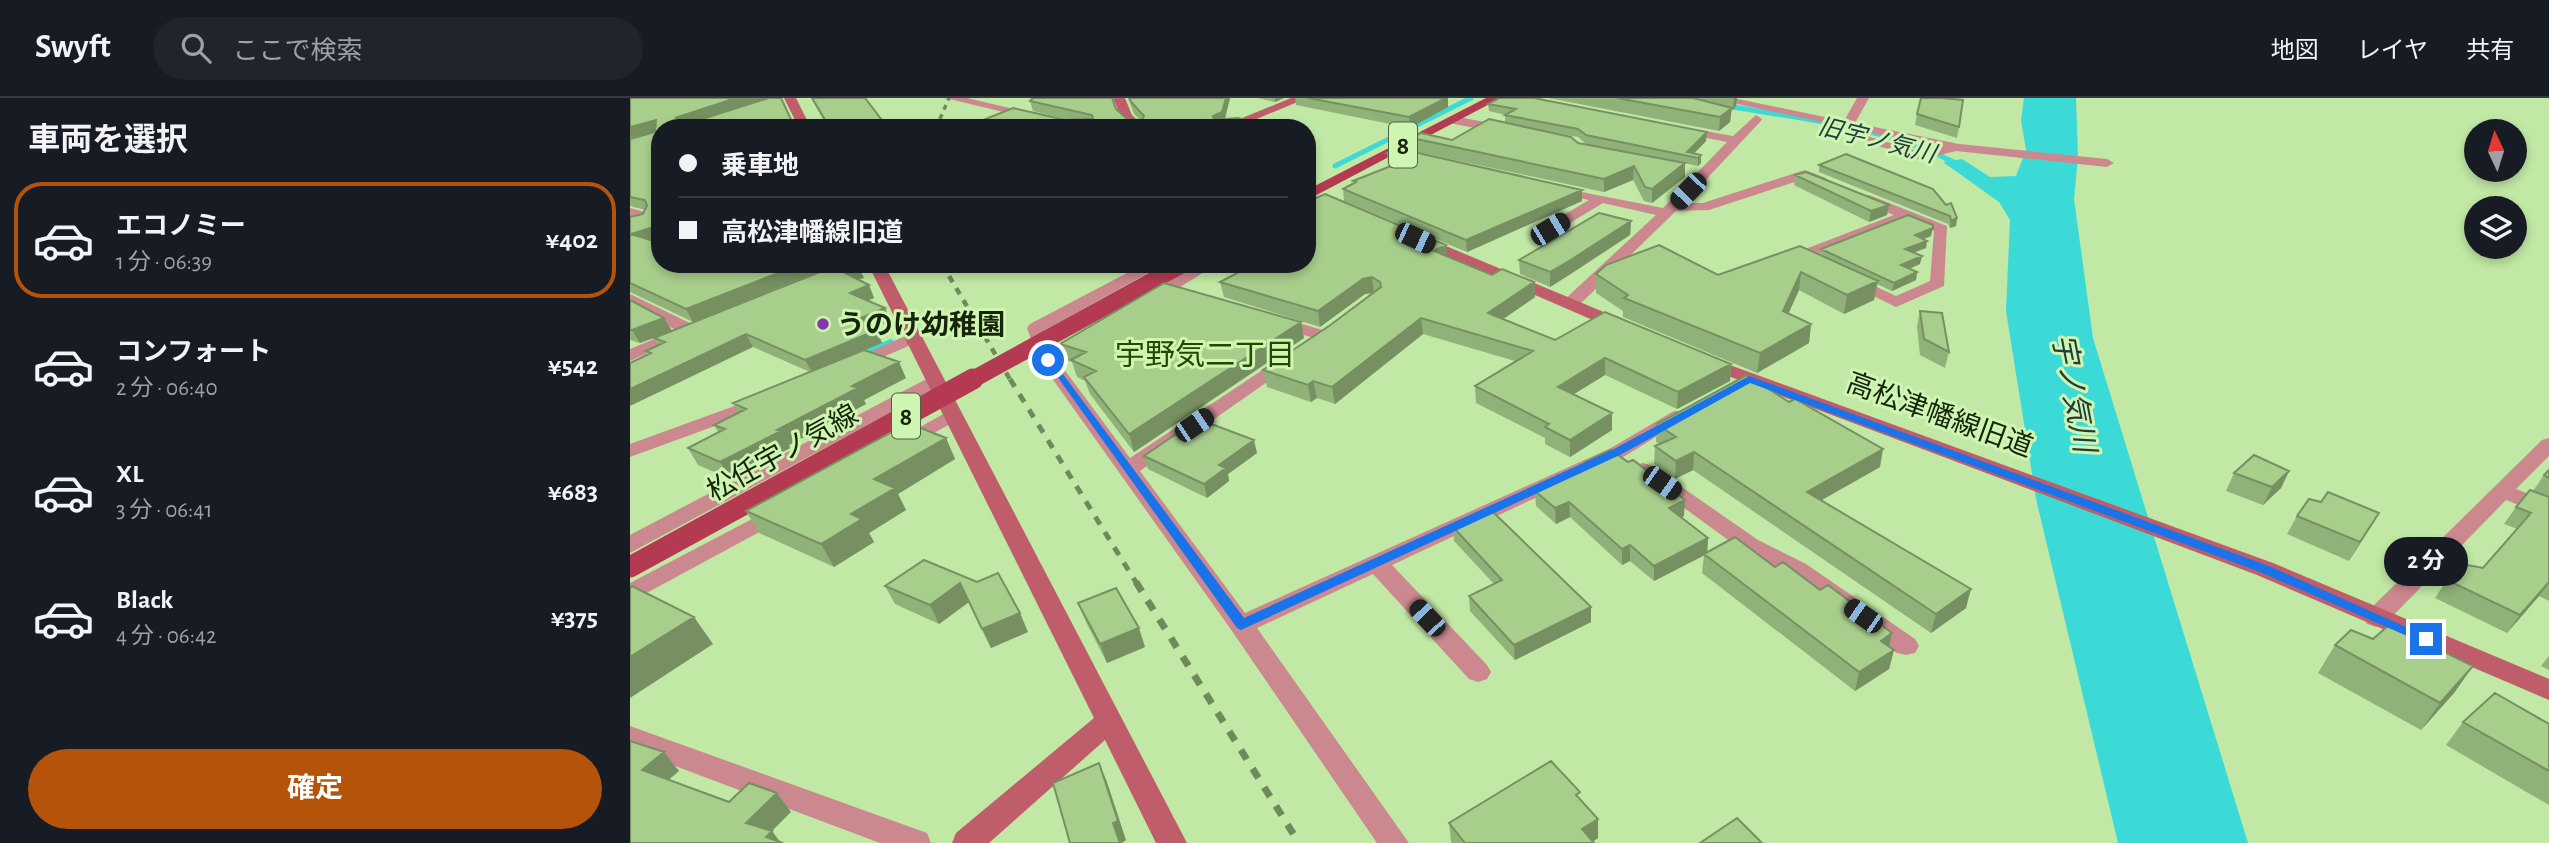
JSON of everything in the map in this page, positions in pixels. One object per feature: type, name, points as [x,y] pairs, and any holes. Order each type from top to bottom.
[{"type":"main road","name":"8","points":[[1316,198],[1392,151],[1495,98]]},
{"type":"main road","name":"松任宇ノ気線","points":[[630,567],[1167,273]]},
{"type":"street","points":[[951,98],[1047,119]]},
{"type":"street","points":[[1119,98],[1129,119]]},
{"type":"street","points":[[1247,119],[1301,98]]},
{"type":"street","points":[[1716,98],[1850,123],[1953,150]]},
{"type":"street","points":[[1850,123],[1863,98]]},
{"type":"street","points":[[785,99],[799,119]]},
{"type":"street","points":[[1704,108],[1875,141],[1920,156],[1953,150],[1992,150],[2104,163]]},
{"type":"street","points":[[1570,304],[1669,210],[1697,173],[1737,140],[1756,119]]},
{"type":"street","points":[[1453,120],[1516,132]]},
{"type":"street","points":[[1672,128],[1737,140]]},
{"type":"street","points":[[1392,151],[1417,156]]},
{"type":"street","points":[[1539,185],[1600,200],[1669,210],[1704,207],[1805,174],[1942,229],[1938,283],[1896,302],[1800,256],[1907,215]]},
{"type":"street","points":[[1550,229],[1600,200]]},
{"type":"street","points":[[630,212],[644,216],[642,220],[630,225]]},
{"type":"street","points":[[1401,231],[1647,336]]},
{"type":"street","points":[[881,273],[912,338],[1172,843]]},
{"type":"street","points":[[1139,273],[1036,328],[1048,360],[1241,625],[1394,843]]},
{"type":"street","points":[[1048,360],[1193,273]]},
{"type":"street","points":[[1166,288],[1193,296]]},
{"type":"street","points":[[630,299],[696,328],[630,356]]},
{"type":"street","points":[[1128,470],[1353,315]]},
{"type":"street","points":[[1258,316],[1324,336]]},
{"type":"street","points":[[836,371],[912,338]]},
{"type":"street","name":"高松津幡線旧道","points":[[1685,352],[1749,379],[2265,569],[2549,690]]},
{"type":"street","points":[[1725,392],[1749,379]]},
{"type":"street","points":[[630,545],[934,381]]},
{"type":"street","points":[[630,451],[786,393]]},
{"type":"street","points":[[1241,625],[1618,452],[1700,405]]},
{"type":"street","points":[[880,455],[952,415]]},
{"type":"street","points":[[2376,618],[2549,443]]},
{"type":"street","points":[[1618,452],[1750,545],[1798,570],[1906,646]]},
{"type":"street","points":[[2502,491],[2549,510]]},
{"type":"street","points":[[630,594],[797,501]]},
{"type":"street","points":[[1376,563],[1478,672]]},
{"type":"street","points":[[967,843],[1109,721]]},
{"type":"street","points":[[630,737],[916,843]]},
{"type":"water","name":"宇ノ気川","points":[[2024,98],[2076,98],[2078,156],[2074,199],[2093,338],[2248,843],[2118,843],[2036,499],[2006,311],[2010,220],[1999,202],[1943,162],[1962,159],[1990,177],[2016,176],[2026,150],[2021,121]]},
{"type":"building","points":[[630,98],[736,98],[675,118],[687,119],[651,119],[651,121],[630,127]]},
{"type":"building","points":[[769,98],[781,98],[791,119],[702,119]]},
{"type":"building","points":[[812,98],[865,98],[881,119],[825,119]]},
{"type":"building","points":[[1033,98],[1112,98],[1116,109],[1127,119],[1093,119],[1092,115],[1030,101]]},
{"type":"building","points":[[1129,98],[1226,98],[1222,112],[1213,116],[1214,119],[1142,119],[1144,116]]},
{"type":"building","points":[[1308,98],[1446,98],[1409,117]]},
{"type":"building","points":[[1499,98],[1534,98],[1707,132],[1687,152],[1701,155],[1698,158],[1586,135],[1578,129],[1505,115],[1516,109],[1488,104]]},
{"type":"building","points":[[1617,98],[1693,98],[1732,108],[1720,117]]},
{"type":"building","points":[[1921,98],[1963,100],[1959,127],[1917,114]]},
{"type":"building","points":[[1013,108],[1062,119],[986,119]]},
{"type":"building","points":[[1489,119],[1571,137],[1578,143],[1685,163],[1652,189],[1645,187],[1634,166],[1604,179],[1412,138],[1421,133],[1452,140]]},
{"type":"building","points":[[651,133],[651,228],[631,234],[651,240],[651,273],[778,273],[686,309],[630,283],[630,217],[643,214],[647,206],[645,200],[630,197],[630,139]]},
{"type":"building","points":[[1396,148],[1582,190],[1466,240],[1343,189],[1356,182],[1353,181],[1411,158],[1387,153]]},
{"type":"building","points":[[1846,154],[1933,189],[1946,205],[1951,203],[1957,218],[1951,221],[1950,216],[1819,165]]},
{"type":"building","points":[[1806,172],[1889,205],[1871,211],[1795,175]]},
{"type":"building","points":[[1325,194],[1446,245],[1434,251],[1492,275],[1502,269],[1534,282],[1488,313],[1555,340],[1605,312],[1731,364],[1678,392],[1605,358],[1558,387],[1612,413],[1570,440],[1545,427],[1549,424],[1475,386],[1533,351],[1421,318],[1332,387],[1313,381],[1308,385],[1263,370],[1381,287],[1380,282],[1372,277],[1363,279],[1318,311],[1220,282],[1237,273],[1316,273],[1316,198]]},
{"type":"building","points":[[1599,213],[1631,221],[1550,272],[1519,260]]},
{"type":"building","points":[[1908,215],[1933,225],[1933,228],[1915,235],[1927,241],[1905,249],[1922,256],[1901,265],[1917,272],[1894,283],[1821,249]]},
{"type":"building","points":[[1659,245],[1718,275],[1800,246],[1878,281],[1847,295],[1801,272],[1783,311],[1811,324],[1760,353],[1624,298],[1628,295],[1596,274],[1606,265]]},
{"type":"building","points":[[817,273],[845,273],[869,285],[850,293],[885,308],[861,318],[877,330],[805,360],[746,334],[630,389],[630,363],[651,353],[646,351],[665,342],[654,338]]},
{"type":"building","points":[[1164,283],[1301,322],[1129,434],[1084,377],[1096,371],[1071,360],[1086,352],[1060,344]]},
{"type":"building","points":[[630,300],[664,318],[630,330]]},
{"type":"building","points":[[1920,311],[1942,313],[1949,352],[1924,339]]},
{"type":"building","points":[[864,350],[899,362],[852,386],[858,388],[720,462],[688,448],[725,429],[714,425],[746,409],[733,403]]},
{"type":"building","points":[[1747,375],[1789,402],[1795,399],[1883,449],[1807,492],[1971,589],[1936,614],[1694,452],[1676,461],[1655,446],[1676,437],[1657,424]]},
{"type":"building","points":[[1198,419],[1254,440],[1219,465],[1226,468],[1204,484],[1144,456]]},
{"type":"building","points":[[908,423],[946,438],[874,479],[895,488],[851,514],[862,519],[821,544],[746,511]]},
{"type":"building","points":[[1611,450],[1628,462],[1633,460],[1685,500],[1669,508],[1708,538],[1654,566],[1630,545],[1622,549],[1569,502],[1555,508],[1535,491],[1590,466],[1585,462]]},
{"type":"building","points":[[2254,455],[2289,471],[2272,487],[2234,473]]},
{"type":"building","points":[[2530,490],[2549,497],[2549,582],[2520,615],[2447,580],[2462,564],[2483,568],[2531,513],[2516,507]]},
{"type":"building","points":[[2328,492],[2379,513],[2360,542],[2297,516],[2309,499],[2321,502]]},
{"type":"building","points":[[1492,511],[1591,607],[1514,645],[1469,596],[1502,580],[1453,527]]},
{"type":"building","points":[[1735,537],[1775,567],[1783,562],[1820,590],[1828,585],[1892,633],[1881,641],[1894,650],[1859,672],[1704,554]]},
{"type":"building","points":[[924,560],[977,582],[998,573],[1020,613],[982,629],[960,583],[930,605],[885,586]]},
{"type":"building","points":[[632,586],[694,617],[630,657],[630,588]]},
{"type":"building","points":[[1116,588],[1139,628],[1100,644],[1078,603]]},
{"type":"building","points":[[2389,625],[2473,666],[2440,703],[2335,645],[2351,630],[2373,639]]},
{"type":"building","points":[[2495,693],[2549,724],[2549,771],[2463,722]]},
{"type":"building","points":[[630,741],[664,752],[642,770],[729,802],[749,783],[777,793],[746,823],[772,831],[766,837],[783,843],[630,843]]},
{"type":"building","points":[[1551,761],[1580,792],[1576,795],[1598,819],[1582,829],[1594,843],[1465,843],[1449,823]]},
{"type":"building","points":[[1099,763],[1118,821],[1113,823],[1120,843],[1070,843],[1053,783]]},
{"type":"building","points":[[1737,818],[1762,843],[1700,843]]},
{"type":"waterway","points":[[1335,166],[1471,98]]},
{"type":"waterway","name":"旧宇ノ気川","points":[[1728,106],[1876,134],[1905,142],[1961,166]]},
{"type":"waterway","points":[[927,329],[959,317]]},
{"type":"waterway","points":[[859,356],[891,342]]},
{"type":"railway","points":[[940,119],[949,98]]},
{"type":"railway","points":[[947,273],[1011,381]]},
{"type":"railway","points":[[1010,379],[1137,584]]},
{"type":"railway","points":[[1136,582],[1299,843]]},
{"type":"place","name":"うのけ幼稚園","points":[[823,324]]},
{"type":"district","name":"宇野気二丁目","points":[[1205,355]]},
{"type":"route","points":[[1048,360],[1241,625],[1618,452],[1749,379],[2265,569],[2426,639]]}]
